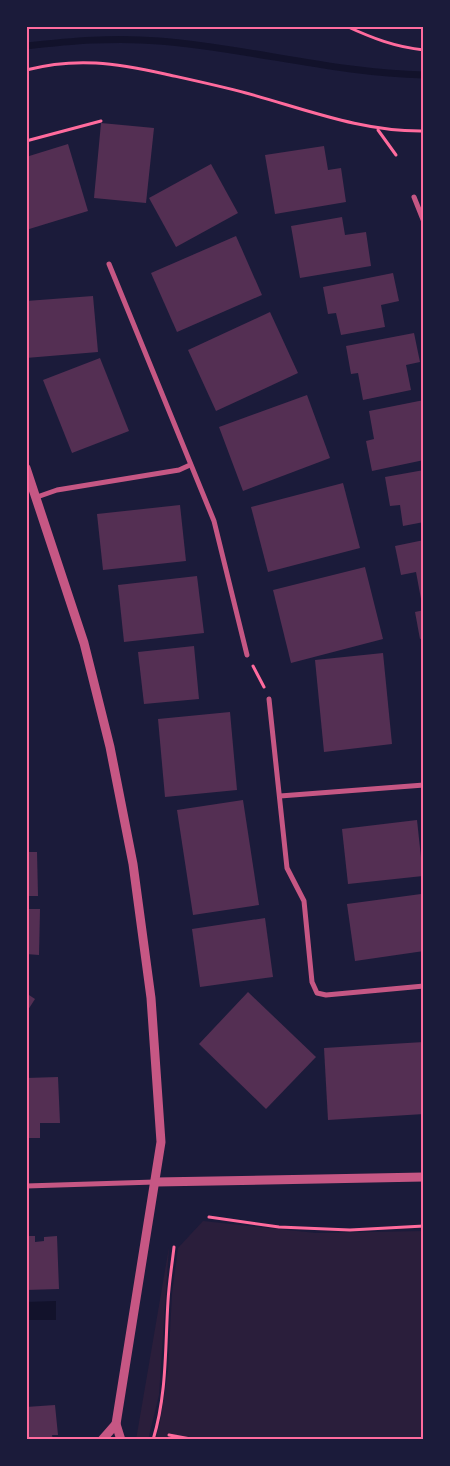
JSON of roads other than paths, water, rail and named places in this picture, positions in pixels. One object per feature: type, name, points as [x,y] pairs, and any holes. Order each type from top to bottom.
[{"type":"street","points":[[414,197],[424,222]]},
{"type":"street","points":[[109,264],[214,521],[247,655]]},
{"type":"street","points":[[37,497],[58,490],[179,470],[190,465]]},
{"type":"street","points":[[26,468],[84,643],[110,747],[133,864],[151,998],[161,1142],[116,1424],[120,1440]]},
{"type":"street","points":[[269,699],[287,868],[304,901],[312,982],[316,993],[326,995],[424,986]]},
{"type":"street","points":[[280,796],[424,785]]},
{"type":"street","points":[[26,1186],[424,1176]]},
{"type":"street","points":[[102,1440],[116,1424]]},
{"type":"waterway","points":[[26,46],[92,40],[126,39],[159,41],[192,44],[357,70],[424,75]]}]
